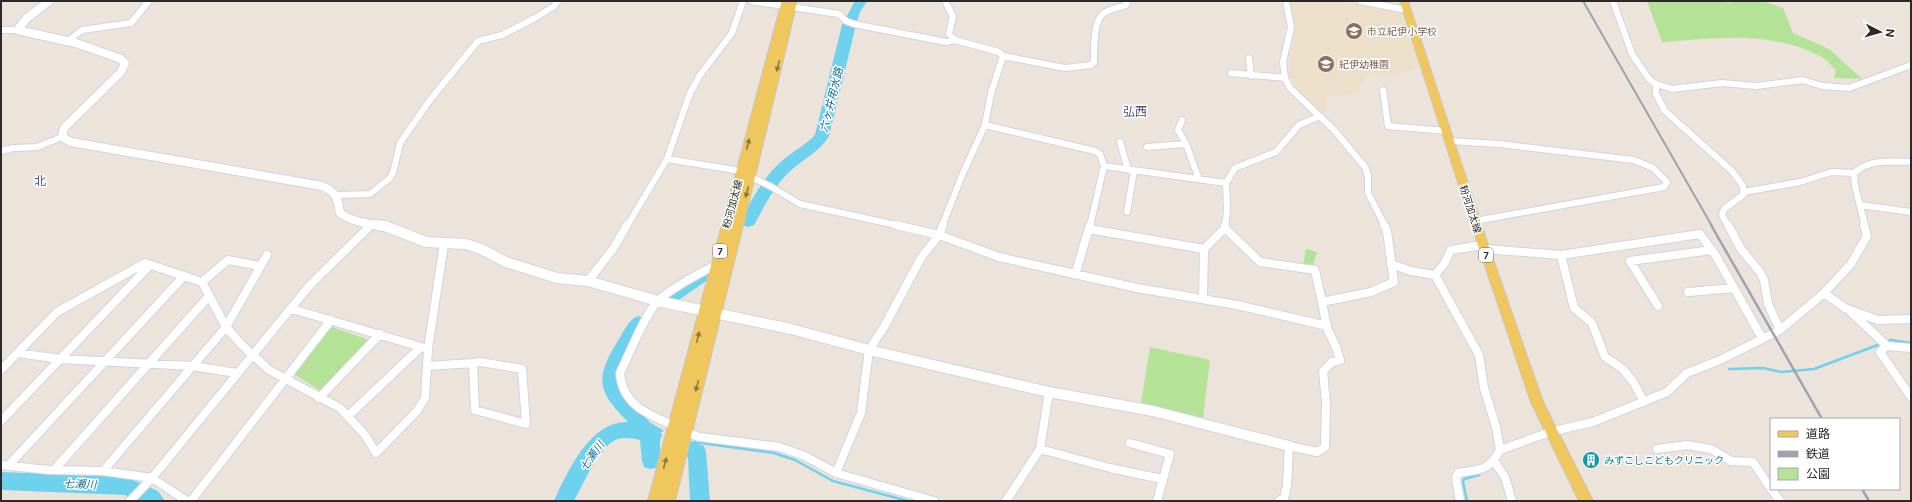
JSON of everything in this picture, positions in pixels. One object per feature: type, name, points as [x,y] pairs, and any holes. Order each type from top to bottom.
[{"type":"main road","name":"粉河加太線","points":[[668,501],[686,432],[710,312],[716,265],[741,171],[789,4]]},
{"type":"main road","name":"粉河加太線","points":[[655,501],[675,426],[751,177],[789,4]]},
{"type":"main road","name":"粉河加太線","points":[[1405,5],[1475,221],[1537,402],[1550,432],[1586,501]]},
{"type":"street","points":[[17,30],[27,18],[49,1]]},
{"type":"street","points":[[68,40],[82,30],[131,23],[149,1]]},
{"type":"street","points":[[338,195],[370,194],[390,178],[393,174],[400,143],[430,100],[478,41],[502,35],[535,18],[553,7],[558,1]]},
{"type":"street","points":[[588,281],[614,249],[667,159],[690,94],[700,74],[732,32],[742,1]]},
{"type":"street","points":[[751,1],[789,4],[839,14],[843,16],[846,21],[852,23],[946,42],[955,40],[999,52],[1003,56],[1065,68],[1091,65],[1094,62],[1096,28],[1100,17],[1102,14],[1126,6],[1127,1]]},
{"type":"street","points":[[945,1],[952,9],[953,17],[949,34],[955,40]]},
{"type":"street","points":[[1286,1],[1291,27],[1283,62],[1285,78],[1293,92],[1320,116],[1365,167],[1368,176],[1368,193],[1387,230],[1394,282],[1390,286],[1322,302]]},
{"type":"street","points":[[1360,1],[1405,5]]},
{"type":"street","points":[[1613,1],[1632,54],[1649,79],[1656,84],[1672,89],[1683,89],[1722,83],[1756,86],[1803,80],[1822,86],[1849,88],[1911,65]]},
{"type":"street","points":[[1,30],[17,30],[30,34],[68,40],[121,59],[125,63],[121,72],[64,128],[62,137]]},
{"type":"street","points":[[836,473],[860,413],[869,350],[884,327],[921,258],[939,235],[963,173],[985,125],[991,93],[1003,56]]},
{"type":"street","points":[[1249,58],[1252,76]]},
{"type":"street","points":[[1231,73],[1285,78]]},
{"type":"street","points":[[1656,84],[1656,94],[1665,111],[1732,171],[1744,186],[1743,195],[1724,209],[1722,215],[1741,249],[1760,272],[1764,280],[1768,304],[1780,330]]},
{"type":"street","points":[[1383,90],[1388,126],[1500,144],[1634,160],[1648,164],[1660,173],[1667,182],[1664,187],[1475,221]]},
{"type":"street","points":[[1203,298],[1204,249],[1225,228],[1227,211],[1226,183],[1235,168],[1276,152],[1299,125],[1320,116]]},
{"type":"street","points":[[1182,120],[1178,130],[1186,144],[1199,179]]},
{"type":"street","points":[[985,125],[1095,151],[1100,154],[1104,166],[1090,229],[1084,240],[1075,275]]},
{"type":"street","points":[[62,137],[71,142],[322,186],[334,190],[338,195],[340,213],[347,218],[371,225],[385,226],[426,242],[466,244],[481,249],[506,262],[526,270],[557,278],[588,281],[658,301],[791,329],[869,350],[1049,392],[1153,411],[1317,452],[1325,447],[1326,403],[1323,371],[1332,362],[1340,360],[1338,349],[1327,326],[1315,270],[1260,262],[1225,228]]},
{"type":"street","points":[[1,151],[16,147],[32,148],[41,146],[62,137]]},
{"type":"street","points":[[1120,142],[1131,170],[1127,212]]},
{"type":"street","points":[[1147,147],[1186,144]]},
{"type":"street","points":[[667,159],[741,171]]},
{"type":"street","points":[[1460,501],[1456,478],[1458,474],[1487,468],[1494,461],[1500,450],[1510,444],[1550,432],[1593,422],[1644,402],[1667,392],[1687,373],[1720,360],[1780,330],[1824,293],[1851,264],[1867,236],[1855,186],[1854,173],[1857,169],[1872,163],[1883,161],[1911,162]]},
{"type":"street","points":[[1104,166],[1226,183]]},
{"type":"street","points":[[1744,192],[1800,182],[1832,172],[1854,173]]},
{"type":"street","points":[[751,177],[770,185],[800,204],[939,235],[999,257],[1075,275],[1137,288],[1203,298],[1327,326]]},
{"type":"street","points":[[1860,205],[1911,212]]},
{"type":"street","points":[[130,501],[152,478],[253,354],[292,309],[310,285],[371,225]]},
{"type":"street","points":[[1090,229],[1204,249]]},
{"type":"street","points":[[1435,275],[1444,264],[1451,250],[1484,247],[1561,255],[1700,234],[1712,250],[1762,338]]},
{"type":"street","points":[[1,370],[57,312],[144,263],[150,264],[202,282],[208,296],[226,327],[241,344],[269,370],[340,408],[348,416],[376,453],[417,411],[425,398],[427,366],[424,348],[444,244]]},
{"type":"street","points":[[1658,306],[1630,261],[1712,250]]},
{"type":"street","points":[[103,471],[226,327],[267,255]]},
{"type":"street","points":[[1561,255],[1574,308],[1592,323],[1605,357],[1623,369],[1634,383],[1644,402]]},
{"type":"street","points":[[202,282],[228,260],[260,266]]},
{"type":"street","points":[[1,421],[150,264]]},
{"type":"street","points":[[1391,264],[1411,271],[1435,275]]},
{"type":"street","points":[[675,426],[654,417],[629,400],[619,383],[620,373],[650,312],[658,301],[694,276],[716,265]]},
{"type":"street","points":[[1435,275],[1479,355],[1484,388],[1496,427],[1500,450]]},
{"type":"street","points":[[4,466],[184,276]]},
{"type":"street","points":[[1688,292],[1734,288]]},
{"type":"street","points":[[1824,293],[1860,320],[1887,346],[1911,348]]},
{"type":"street","points":[[54,470],[208,296]]},
{"type":"street","points":[[1845,308],[1878,320],[1911,319]]},
{"type":"street","points":[[292,309],[424,348]]},
{"type":"street","points":[[191,501],[331,320]]},
{"type":"street","points":[[320,398],[380,334]]},
{"type":"street","points":[[1887,346],[1880,352],[1911,397]]},
{"type":"street","points":[[348,416],[424,348]]},
{"type":"street","points":[[18,353],[60,359],[147,365],[192,366],[238,373]]},
{"type":"street","points":[[427,366],[481,362],[522,369],[526,424],[476,410],[473,363]]},
{"type":"street","points":[[1006,501],[1040,449],[1049,392]]},
{"type":"street","points":[[686,432],[699,437],[779,447],[805,456],[836,473],[934,501]]},
{"type":"street","points":[[1130,444],[1170,454],[1157,501]]},
{"type":"street","points":[[1657,449],[1687,445],[1711,449],[1731,460],[1753,462],[1770,488]]},
{"type":"street","points":[[1279,501],[1284,498],[1287,486],[1289,446]]},
{"type":"street","points":[[1040,449],[1162,480]]},
{"type":"street","points":[[1494,461],[1505,477],[1512,501]]},
{"type":"street","points":[[4,466],[54,470],[103,471],[152,478],[187,501]]},
{"type":"street","points":[[1772,490],[1780,501]]},
{"type":"shaded area","points":[[1290,1],[1337,1],[1400,10],[1405,14],[1421,66],[1394,76],[1366,74],[1358,93],[1328,97],[1324,115],[1299,92],[1290,77],[1289,62],[1295,28]]},
{"type":"green space","points":[[1647,1],[1718,1],[1730,3],[1734,1],[1761,1],[1783,8],[1793,33],[1829,49],[1862,79],[1834,78],[1836,70],[1822,57],[1801,48],[1781,42],[1762,39],[1722,38],[1662,42]]},
{"type":"green space","points":[[1306,249],[1317,252],[1313,266],[1303,265]]},
{"type":"green space","points":[[332,327],[369,340],[321,391],[292,373]]},
{"type":"green space","points":[[1150,347],[1210,360],[1203,418],[1141,403]]},
{"type":"waterway","name":"六ヶ井用水路","points":[[748,221],[761,198],[782,169],[807,151],[822,136],[849,25],[854,12],[861,1]]},
{"type":"waterway","name":"六ヶ井用水路","points":[[670,297],[703,275]]},
{"type":"waterway","name":"六ヶ井用水路","points":[[638,323],[613,368],[611,384],[613,392],[618,399],[643,426],[647,434]]},
{"type":"waterway","points":[[1729,369],[1763,368],[1781,372],[1814,369],[1891,340],[1911,343]]},
{"type":"waterway","points":[[632,413],[662,431]]},
{"type":"waterway","name":"七瀬川","points":[[564,501],[579,472],[600,441],[616,431],[625,430],[647,434]]},
{"type":"waterway","name":"七瀬川","points":[[647,434],[653,435]]},
{"type":"waterway","name":"六ヶ井用水路","points":[[647,434],[650,443],[651,461]]},
{"type":"waterway","points":[[694,442],[774,453],[795,460],[833,481],[908,501]]},
{"type":"waterway","name":"七瀬川","points":[[691,449],[697,452],[700,501]]},
{"type":"waterway","points":[[1467,501],[1463,482],[1464,479],[1479,475]]},
{"type":"waterway","name":"七瀬川","points":[[1,481],[126,486],[151,497],[155,501]]},
{"type":"railway","points":[[1583,1],[1712,226]]},
{"type":"railway","points":[[1711,225],[1821,418]]},
{"type":"railway","points":[[1863,490],[1869,501]]},
{"type":"place","name":"市立紀伊小学校","points":[[1354,31]]},
{"type":"place","name":"紀伊幼稚園","points":[[1326,64]]},
{"type":"place","name":"みずこしこどもクリニック","points":[[1591,460]]},
{"type":"district","name":"弘西","points":[[1135,111]]},
{"type":"district","name":"北","points":[[40,180]]}]
